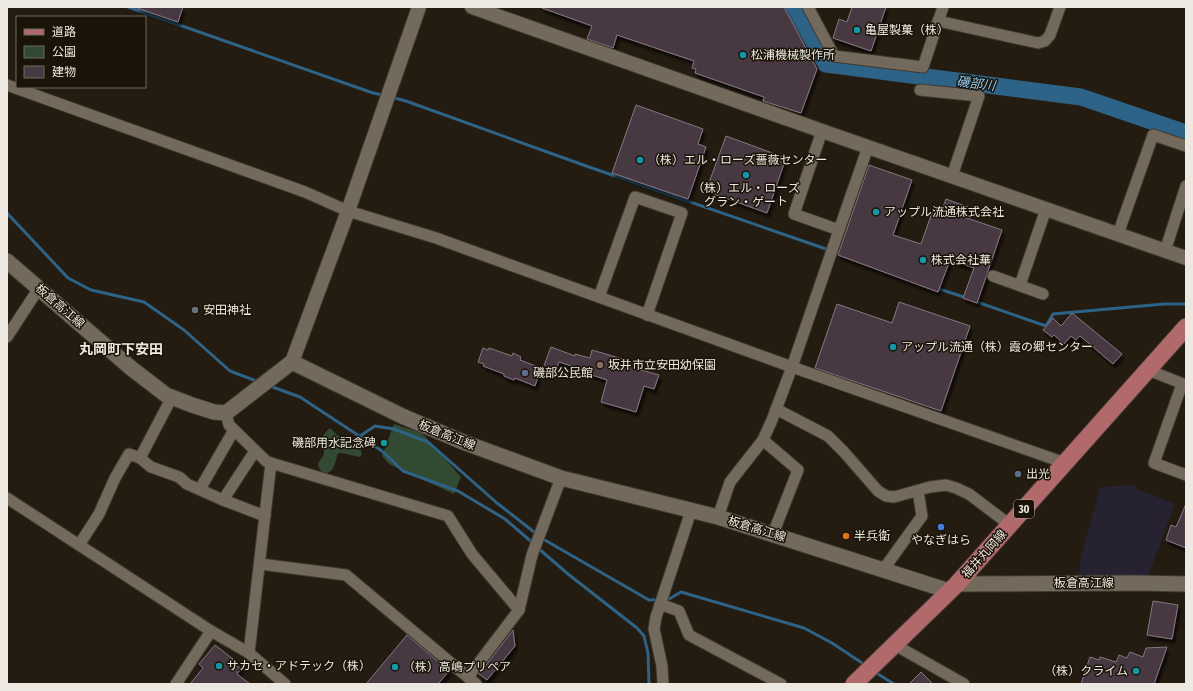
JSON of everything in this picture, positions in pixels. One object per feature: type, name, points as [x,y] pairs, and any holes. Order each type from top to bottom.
[{"type":"main road","name":"板倉高江線","points":[[7,261],[131,368],[166,395],[214,412],[226,413]]},
{"type":"main road","name":"福井丸岡線","points":[[854,684],[953,588],[1186,327]]},
{"type":"main road","points":[[226,413],[292,362]]},
{"type":"main road","name":"板倉高江線","points":[[292,362],[402,416],[463,442],[561,478],[718,517],[883,570],[953,588],[1136,583],[1186,584]]},
{"type":"street","points":[[292,362],[348,211],[419,7]]},
{"type":"street","points":[[472,7],[1186,258]]},
{"type":"street","points":[[808,7],[834,56],[923,67],[944,7]]},
{"type":"street","points":[[938,22],[1038,43],[1045,41],[1050,35],[1060,7]]},
{"type":"street","points":[[7,85],[305,192],[348,211],[436,238],[1065,464]]},
{"type":"street","points":[[920,90],[979,96],[952,176]]},
{"type":"street","points":[[822,131],[794,214],[838,230]]},
{"type":"street","points":[[1118,234],[1153,135],[1186,146]]},
{"type":"street","points":[[718,517],[730,482],[763,440],[776,409],[868,147]]},
{"type":"street","points":[[1165,250],[1186,186]]},
{"type":"street","points":[[599,297],[635,197],[682,214],[647,315]]},
{"type":"street","points":[[1020,285],[1046,209]]},
{"type":"street","points":[[993,276],[1043,294]]},
{"type":"street","points":[[7,337],[39,288]]},
{"type":"street","points":[[1148,370],[1184,384],[1154,463],[1186,475]]},
{"type":"street","points":[[140,458],[172,397]]},
{"type":"street","points":[[776,409],[828,436],[878,491],[886,496],[894,497],[930,487],[946,485],[969,494],[1010,525]]},
{"type":"street","points":[[226,413],[229,425],[266,461],[448,516],[472,554],[519,610]]},
{"type":"street","points":[[200,490],[234,430]]},
{"type":"street","points":[[763,440],[798,470],[773,534]]},
{"type":"street","points":[[223,500],[255,451]]},
{"type":"street","points":[[79,545],[99,514],[115,478],[129,454],[140,458],[151,466],[179,477],[187,484],[200,490],[265,516]]},
{"type":"street","points":[[249,653],[271,463]]},
{"type":"street","points":[[260,564],[346,575],[472,681],[519,610],[532,555],[561,478]]},
{"type":"street","points":[[883,570],[922,516],[918,491]]},
{"type":"street","points":[[7,498],[211,631],[249,653],[285,684]]},
{"type":"street","points":[[663,684],[662,666],[654,629],[656,617],[692,511]]},
{"type":"street","points":[[660,604],[679,612],[689,635],[781,684]]},
{"type":"street","points":[[176,684],[211,631]]},
{"type":"street","points":[[895,645],[964,684]]},
{"type":"shaded area","points":[[1135,485],[1135,488],[1175,504],[1148,576],[1079,580],[1080,561],[1100,487]]},
{"type":"green space","points":[[394,424],[422,433],[461,477],[454,494],[389,464],[382,456]]},
{"type":"green space","points":[[330,428],[338,436],[345,437],[360,449],[362,454],[360,457],[338,453],[333,468],[325,474],[318,464],[324,451],[321,445],[321,440]]},
{"type":"building","points":[[137,7],[183,7],[178,22]]},
{"type":"building","name":"松浦機械製作所","points":[[542,7],[784,7],[817,69],[801,113],[763,101],[764,97],[695,73],[696,69],[692,68],[694,61],[617,35],[613,48],[587,39],[592,26]]},
{"type":"building","name":"亀屋製菓（株）","points":[[852,7],[886,7],[871,51],[833,38],[839,19],[847,22]]},
{"type":"building","name":"（株）エル・ローズ薔薇センター","points":[[636,105],[703,129],[698,144],[706,147],[688,199],[612,173]]},
{"type":"building","name":"（株）エル・ローズ グラン・ゲート","points":[[726,136],[786,158],[767,213],[706,191]]},
{"type":"building","points":[[869,165],[912,180],[893,235],[921,244],[934,207],[942,210],[946,199],[968,207],[964,217],[1002,230],[977,303],[963,298],[974,268],[950,260],[938,292],[838,255]]},
{"type":"building","name":"アップル流通（株）霞の郷センター","points":[[899,302],[970,326],[941,411],[815,368],[837,304],[892,323]]},
{"type":"building","points":[[1072,313],[1122,354],[1113,364],[1080,336],[1076,340],[1071,336],[1064,344],[1054,335],[1052,337],[1043,330],[1053,318],[1061,326]]},
{"type":"building","points":[[551,347],[575,356],[575,354],[590,358],[592,350],[636,363],[634,368],[659,375],[654,389],[644,386],[636,412],[601,402],[607,380],[583,372],[584,370],[559,362],[555,373],[543,368]]},
{"type":"building","points":[[483,348],[488,350],[489,348],[512,356],[513,353],[521,357],[520,360],[541,368],[535,386],[515,378],[514,380],[504,376],[504,374],[483,366],[484,364],[478,362]]},
{"type":"building","points":[[1186,504],[1186,548],[1166,540],[1171,525],[1176,527]]},
{"type":"building","points":[[1153,601],[1178,605],[1172,639],[1147,635]]},
{"type":"building","points":[[513,630],[515,646],[487,680],[479,674]]},
{"type":"building","points":[[407,635],[449,671],[438,684],[366,684]]},
{"type":"building","name":"サカセ・アドテック（株）","points":[[215,645],[233,659],[231,661],[241,669],[237,674],[250,684],[190,684],[203,668],[199,664]]},
{"type":"building","name":"（株）クライム","points":[[1167,647],[1154,684],[1081,684],[1090,657],[1099,660],[1100,657],[1116,662],[1119,655],[1127,658],[1130,652],[1143,657],[1146,648]]},
{"type":"building","points":[[921,672],[933,684],[909,684]]},
{"type":"waterway","points":[[128,7],[373,93],[383,95]]},
{"type":"waterway","name":"磯部川","points":[[794,7],[826,64],[1081,97],[1186,133]]},
{"type":"waterway","points":[[391,97],[829,250]]},
{"type":"waterway","points":[[7,213],[68,278],[91,290],[144,302],[184,330],[230,371],[259,382]]},
{"type":"waterway","points":[[936,288],[967,298]]},
{"type":"waterway","points":[[974,301],[1046,326],[1053,314],[1164,304],[1186,304]]},
{"type":"waterway","points":[[270,386],[300,397],[382,451],[403,471],[458,491],[505,519],[534,544]]},
{"type":"waterway","points":[[360,436],[375,426],[394,429],[428,442],[497,503],[543,539],[649,600],[669,599],[681,592],[804,628],[832,643],[865,665]]},
{"type":"waterway","points":[[538,548],[568,574],[637,628],[644,636],[648,653],[649,684]]},
{"type":"waterway","points":[[878,674],[894,684]]},
{"type":"place","name":"亀屋製菓（株）","points":[[857,30]]},
{"type":"place","name":"松浦機械製作所","points":[[743,55]]},
{"type":"place","name":"（株）エル・ローズ薔薇センター","points":[[640,160]]},
{"type":"place","name":"（株）エル・ローズ グラン・ゲート","points":[[746,175]]},
{"type":"place","name":"アップル流通株式会社","points":[[876,212]]},
{"type":"place","name":"株式会社華","points":[[923,260]]},
{"type":"place","name":"安田神社","points":[[195,310]]},
{"type":"place","name":"アップル流通（株）霞の郷センター","points":[[893,347]]},
{"type":"place","name":"坂井市立安田幼保園","points":[[600,365]]},
{"type":"place","name":"磯部公民館","points":[[525,373]]},
{"type":"place","name":"磯部用水記念碑","points":[[384,443]]},
{"type":"place","name":"出光","points":[[1018,474]]},
{"type":"place","name":"やなぎはら","points":[[941,527]]},
{"type":"place","name":"半兵衛","points":[[846,536]]},
{"type":"place","name":"サカセ・アドテック（株）","points":[[219,666]]},
{"type":"place","name":"（株）高嶋プリペア","points":[[395,667]]},
{"type":"place","name":"（株）クライム","points":[[1136,671]]},
{"type":"district","name":"丸岡町下安田","points":[[121,349]]}]
